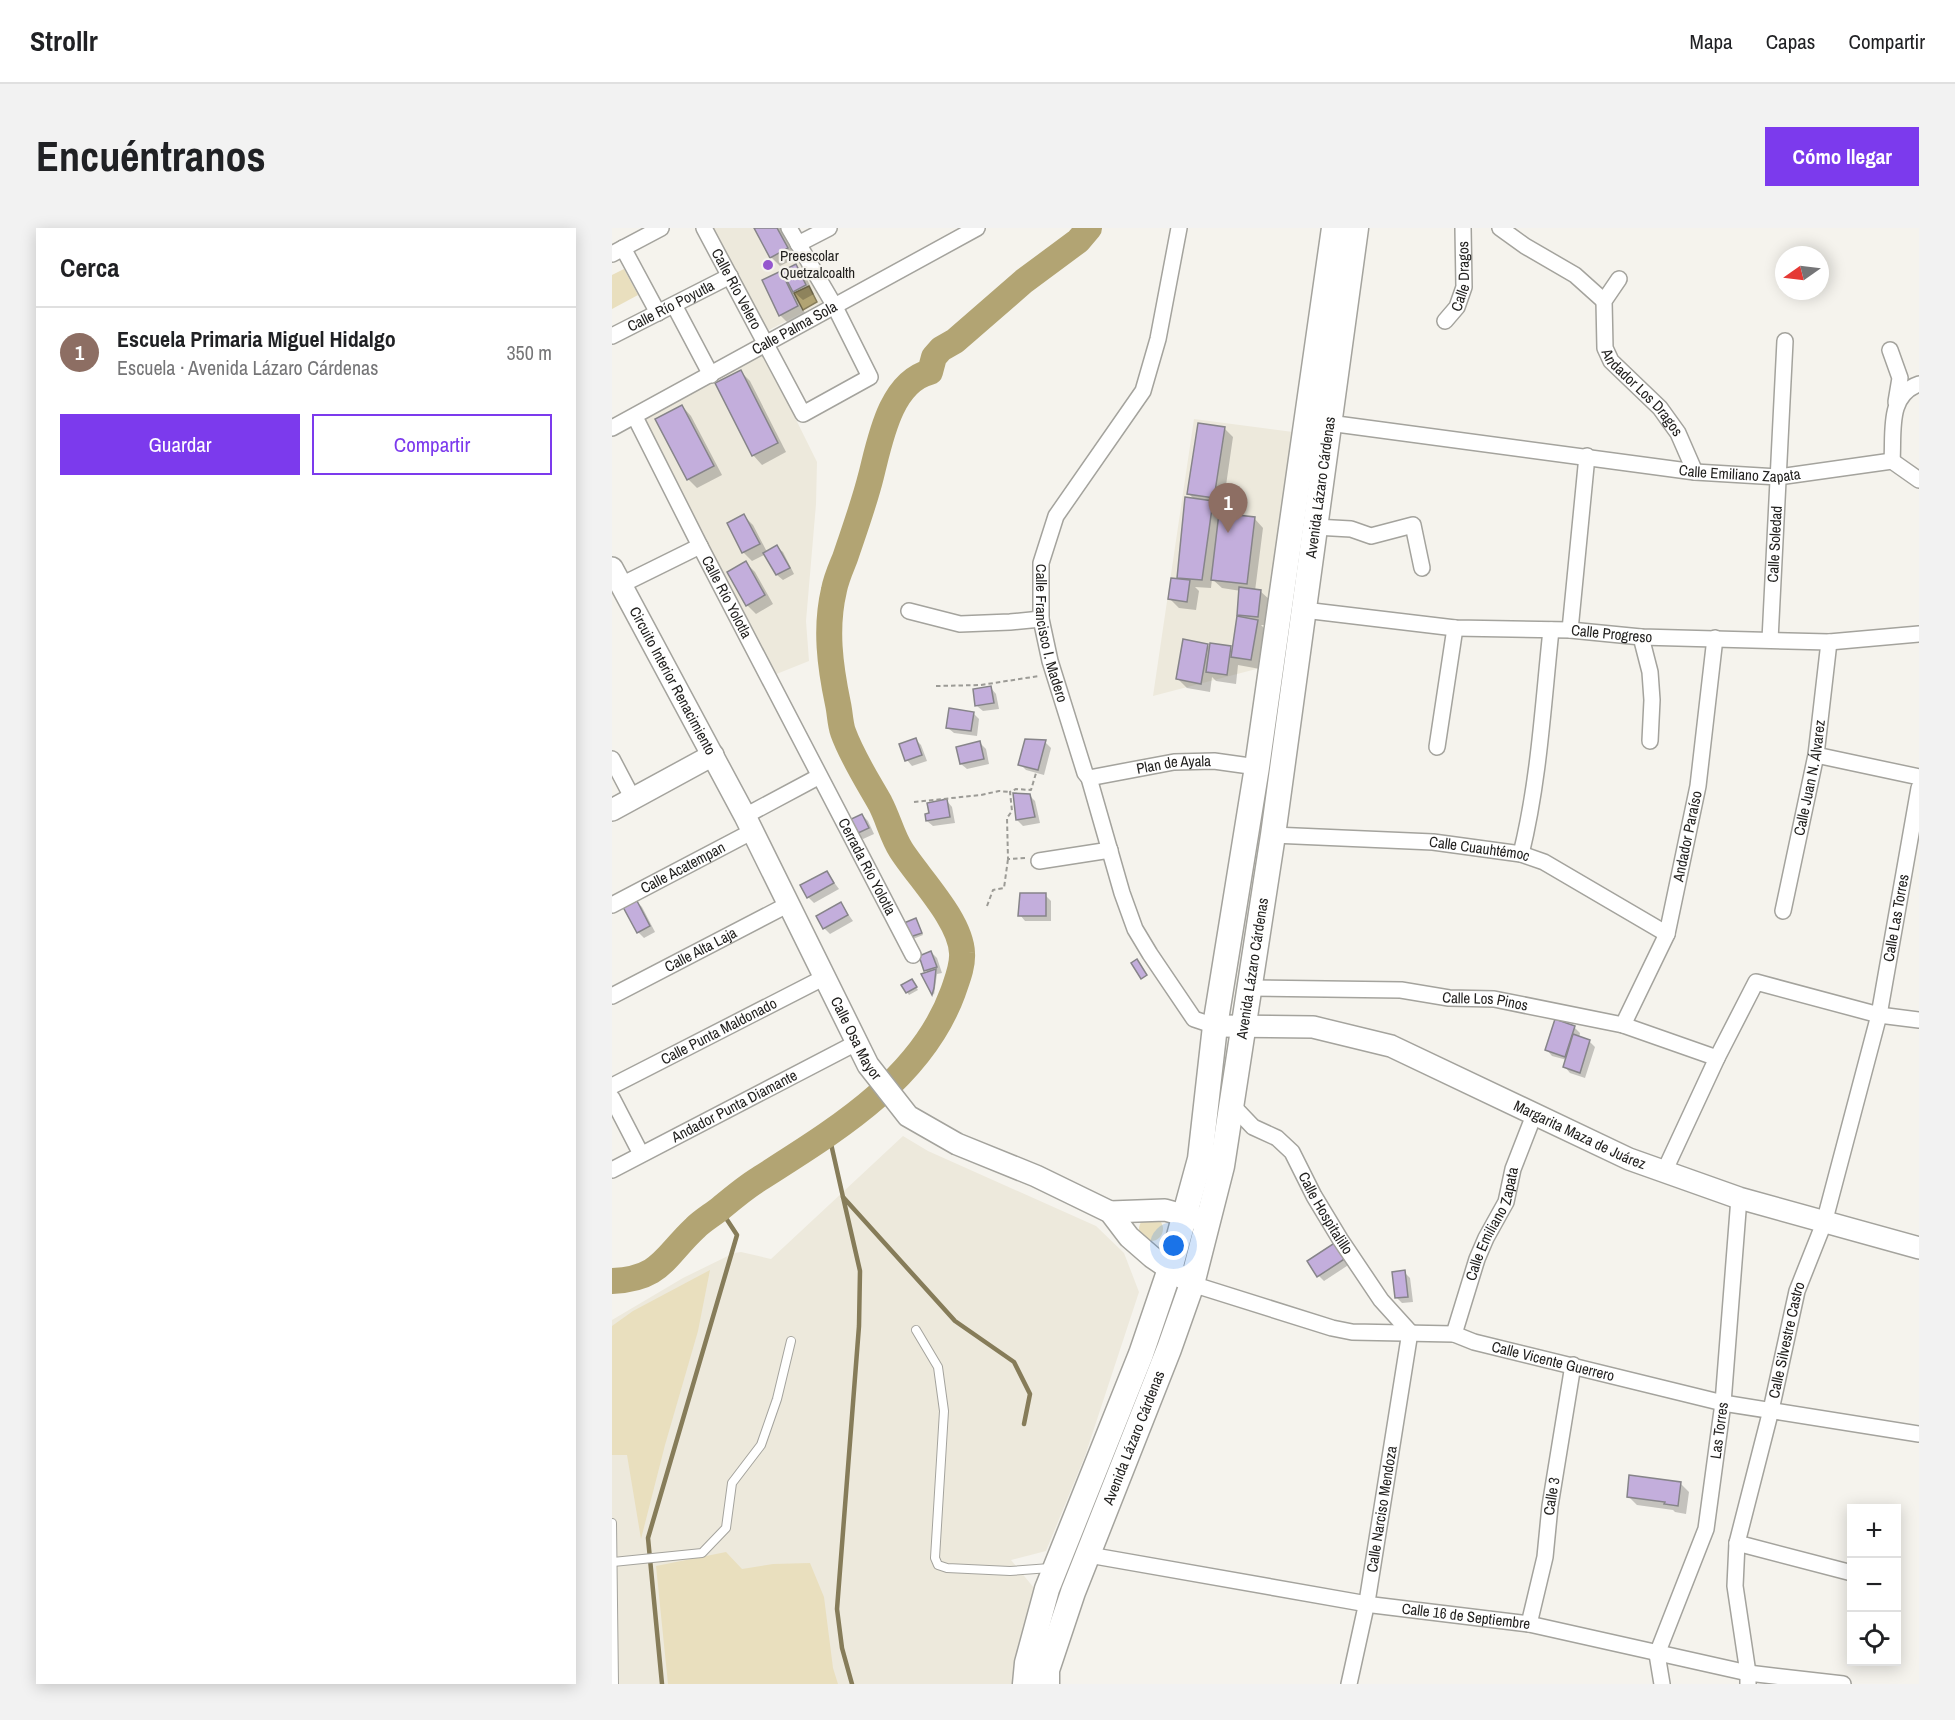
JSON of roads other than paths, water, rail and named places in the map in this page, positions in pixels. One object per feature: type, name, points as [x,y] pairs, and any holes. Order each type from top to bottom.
[{"type":"main road","name":"Avenida Lázaro Cárdenas","points":[[1024,1684],[1027,1663],[1047,1589],[1141,1354],[1170,1269],[1200,1158],[1215,1026],[1257,766],[1334,228]]},
{"type":"main road","name":"Avenida Lázaro Cárdenas","points":[[1047,1684],[1047,1670],[1073,1592],[1169,1349],[1192,1284],[1222,1166],[1273,835],[1356,228]]},
{"type":"main road","name":"Circuito Interior Renacimiento","points":[[612,810],[712,755],[615,575]]},
{"type":"main road","name":"Calle Osa Mayor","points":[[712,755],[749,823],[868,1065],[908,1116],[957,1144],[1036,1176],[1110,1212],[1129,1238],[1192,1284]]},
{"type":"main road","name":"Margarita Maza de Juárez","points":[[1215,1026],[1314,1027],[1391,1046],[1629,1159],[1739,1198],[1919,1248]]},
{"type":"main road","name":"Calle Osa Mayor","points":[[1110,1212],[1165,1210],[1207,1222]]},
{"type":"street","name":"Calle Río Velero","points":[[704,228],[802,414],[870,377],[834,305]]},
{"type":"street","points":[[789,228],[834,305]]},
{"type":"street","points":[[798,244],[829,228]]},
{"type":"street","name":"Calle Palma Sola","points":[[612,428],[766,345],[974,228]]},
{"type":"street","name":"Calle Francisco I. Madero","points":[[1179,228],[1158,339],[1143,391],[1056,516],[1041,563],[1041,619],[1053,672],[1085,773],[1089,778],[1122,893],[1135,929],[1194,1019],[1215,1026]]},
{"type":"street","name":"Calle Dragos","points":[[1445,321],[1457,308],[1464,287],[1463,228]]},
{"type":"street","points":[[1500,228],[1518,235],[1575,275],[1604,300],[1618,279]]},
{"type":"street","points":[[652,230],[617,251],[658,313]]},
{"type":"street","name":"Calle Río Poyutla","points":[[612,336],[730,276]]},
{"type":"street","name":"Andador Los Dragos","points":[[1604,300],[1605,348],[1611,361],[1660,408],[1678,433],[1695,472]]},
{"type":"street","points":[[674,305],[711,375]]},
{"type":"street","name":"Calle Soledad","points":[[1770,640],[1785,341]]},
{"type":"street","points":[[1890,350],[1900,378],[1895,404],[1892,461],[1919,480]]},
{"type":"street","points":[[1895,404],[1908,388],[1919,384]]},
{"type":"street","name":"Calle Río Yolotla","points":[[635,417],[818,777]]},
{"type":"street","name":"Calle Emiliano Zapata","points":[[1329,423],[1695,472],[1778,477],[1892,461]]},
{"type":"street","points":[[1570,630],[1587,456]]},
{"type":"street","points":[[1315,527],[1351,529],[1371,536],[1413,525],[1422,568]]},
{"type":"street","points":[[615,575],[700,546]]},
{"type":"street","name":"Calle Progreso","points":[[1304,610],[1455,628],[1570,630],[1641,637],[1829,642],[1919,634]]},
{"type":"street","points":[[909,611],[960,624],[1041,619]]},
{"type":"street","points":[[1437,747],[1455,628]]},
{"type":"street","points":[[1521,854],[1530,812],[1551,630]]},
{"type":"street","points":[[1641,637],[1650,672],[1650,741]]},
{"type":"street","name":"Andador Paraíso","points":[[1623,1025],[1667,934],[1698,786],[1715,638]]},
{"type":"street","name":"Calle Juan N. Álvarez","points":[[1783,912],[1816,755],[1829,642]]},
{"type":"street","points":[[1816,755],[1919,777]]},
{"type":"street","points":[[612,759],[633,799]]},
{"type":"street","name":"Plan de Ayala","points":[[1089,778],[1174,762],[1214,761],[1257,766]]},
{"type":"street","name":"Calle Acatempan","points":[[612,905],[749,823],[818,777]]},
{"type":"street","name":"Cerrada Río Yolotla","points":[[818,777],[913,955]]},
{"type":"street","name":"Calle Las Torres","points":[[1879,1015],[1919,788]]},
{"type":"street","name":"Calle Cuauhtémoc","points":[[1273,835],[1433,842],[1521,854],[1544,862],[1667,934]]},
{"type":"street","points":[[1039,861],[1110,850]]},
{"type":"street","name":"Calle Alta Laja","points":[[612,996],[789,904]]},
{"type":"street","name":"Calle Punta Maldonado","points":[[612,1086],[825,977]]},
{"type":"street","points":[[1664,1172],[1717,1058],[1756,982],[1879,1015],[1919,1020]]},
{"type":"street","name":"Calle Los Pinos","points":[[1248,988],[1401,990],[1449,998],[1494,999],[1623,1025],[1717,1058]]},
{"type":"street","name":"Calle Silvestre Castro","points":[[1748,1678],[1735,1586],[1737,1543],[1771,1410],[1797,1292],[1824,1223],[1879,1015]]},
{"type":"street","name":"Andador Punta Diamante","points":[[612,1170],[858,1042]]},
{"type":"street","points":[[612,1098],[641,1154]]},
{"type":"street","name":"Calle Hospitalillo","points":[[1232,1106],[1253,1127],[1277,1138],[1292,1152],[1314,1196],[1340,1239],[1381,1300],[1410,1332]]},
{"type":"street","name":"Calle Emiliano Zapata","points":[[1454,1334],[1477,1259],[1506,1202],[1513,1169],[1534,1115]]},
{"type":"street","name":"Las Torres","points":[[1657,1654],[1706,1529],[1724,1403],[1739,1198]]},
{"type":"street","name":"Calle Vicente Guerrero","points":[[1192,1284],[1332,1328],[1352,1332],[1454,1334],[1474,1342],[1724,1403],[1919,1434]]},
{"type":"street","name":"Calle Narciso Mendoza","points":[[1349,1684],[1366,1602],[1410,1332]]},
{"type":"street","name":"Calle 3","points":[[1529,1624],[1545,1557],[1550,1506],[1573,1365]]},
{"type":"street","points":[[1737,1543],[1847,1572]]},
{"type":"street","name":"Calle 16 de Septiembre","points":[[1089,1555],[1373,1605],[1529,1624],[1748,1678],[1843,1684]]},
{"type":"street","points":[[1657,1654],[1662,1684]]},
{"type":"lane","points":[[916,1330],[938,1366],[944,1411],[935,1558],[938,1565],[947,1568],[1010,1571],[1056,1567]]},
{"type":"lane","points":[[613,1562],[702,1553],[726,1528],[732,1483],[761,1445],[777,1400],[791,1341]]},
{"type":"lane","points":[[612,1523],[614,1684]]},
{"type":"waterway","points":[[612,1281],[641,1276],[652,1271],[698,1225],[740,1192],[845,1122],[897,1077],[920,1052],[939,1023],[959,973],[962,958],[960,940],[938,899],[898,845],[883,809],[843,732],[831,661],[829,633],[831,604],[836,582],[865,497],[883,430],[896,400],[916,378],[930,372],[934,357],[941,349],[955,341],[1024,281],[1078,241],[1089,228]]},
{"type":"waterway","points":[[829,1135],[843,1197],[955,1321],[1014,1362],[1030,1394],[1024,1424]]},
{"type":"waterway","points":[[843,1197],[860,1271],[859,1326],[837,1609],[842,1648],[852,1684]]},
{"type":"waterway","points":[[662,1684],[648,1538],[737,1235],[720,1209]]},
{"type":"place","name":"Preescolar Quetzalcoalth","points":[[768,265]]},
{"type":"place","name":"Escuela Primaria Miguel Hidalgo","points":[[1228,533]]}]
